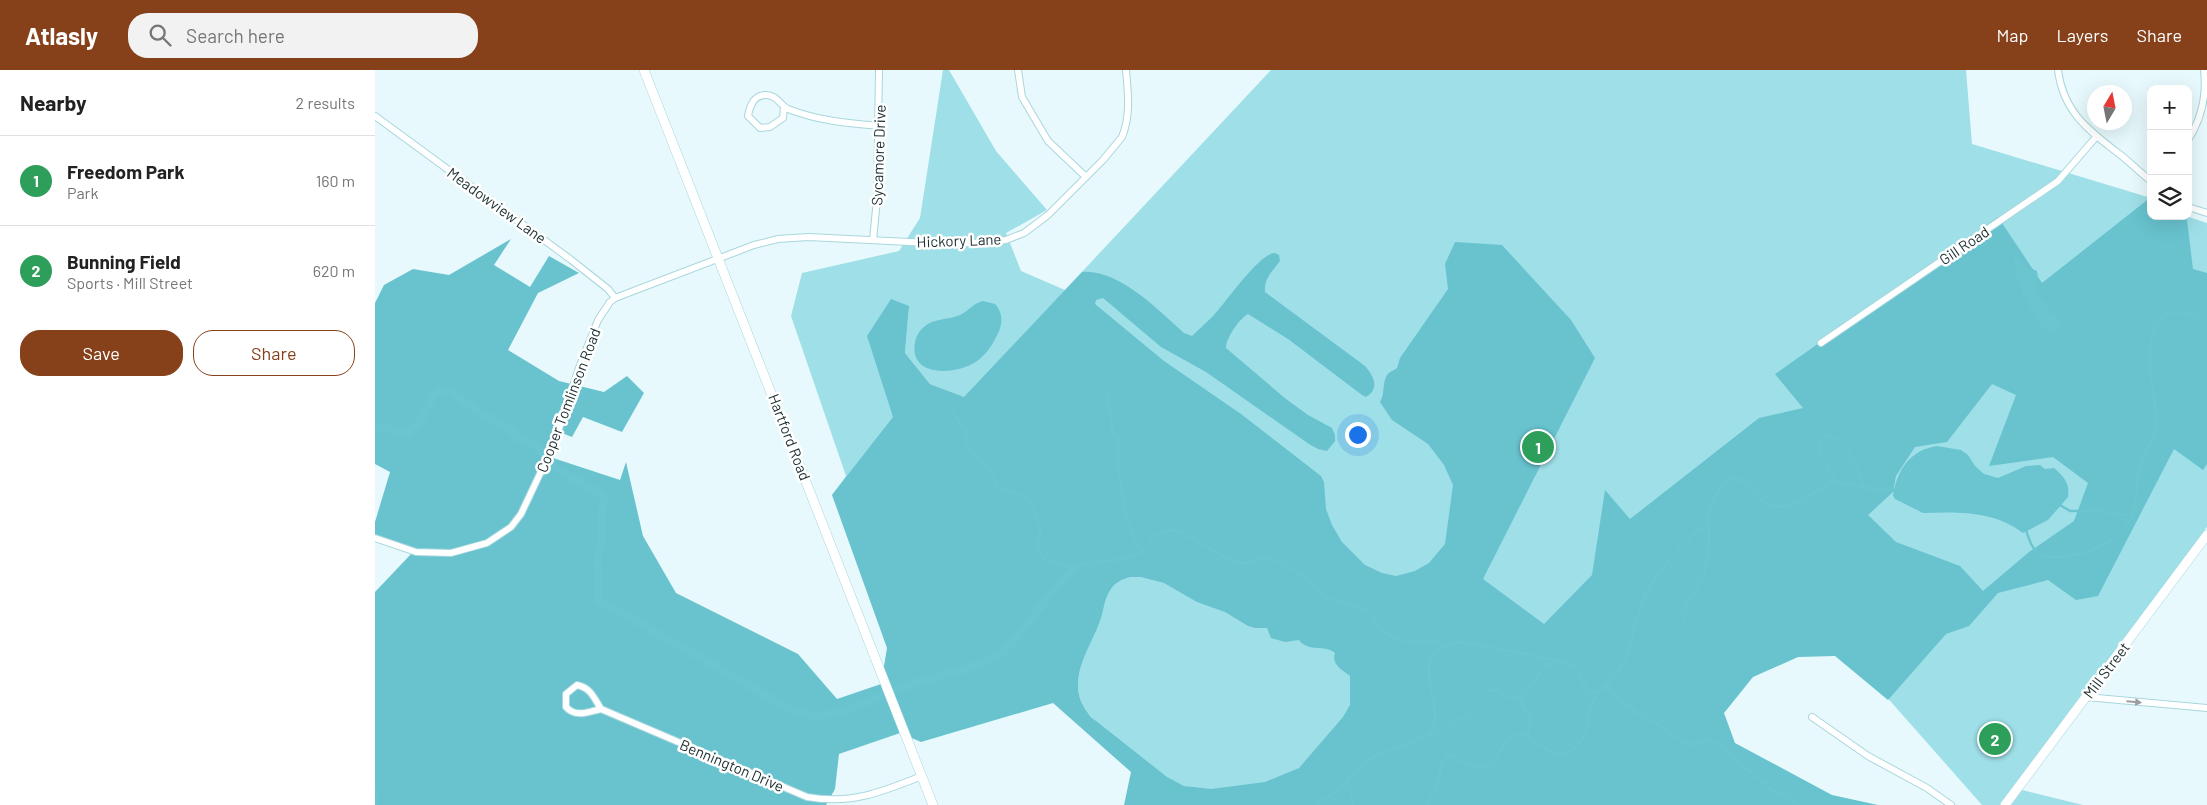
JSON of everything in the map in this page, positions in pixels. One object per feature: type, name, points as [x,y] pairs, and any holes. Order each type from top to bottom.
[{"type":"street","name":"Hartford Road","points":[[645,70],[933,805]]},
{"type":"street","name":"Sycamore Drive","points":[[873,240],[880,126],[879,70]]},
{"type":"street","points":[[1018,70],[1021,97],[1048,142],[1086,177]]},
{"type":"street","name":"Hickory Lane","points":[[720,259],[763,242],[787,238],[975,243],[1006,240],[1024,233],[1041,222],[1117,144],[1125,128],[1129,108],[1126,70]]},
{"type":"street","points":[[2058,70],[2061,88],[2069,105],[2095,136],[2147,178]]},
{"type":"street","points":[[2192,133],[2199,122],[2203,108],[2206,86],[2204,70]]},
{"type":"street","points":[[784,107],[783,118],[770,127],[760,128],[747,116],[750,105],[760,96],[769,95],[779,100],[784,107],[824,121],[880,126]]},
{"type":"street","name":"Meadowview Lane","points":[[375,116],[577,264],[609,289],[615,298]]},
{"type":"street","name":"Gill Road","points":[[1821,343],[2058,181],[2095,136]]},
{"type":"street","points":[[2192,207],[2207,213]]},
{"type":"street","points":[[615,298],[720,259]]},
{"type":"street","name":"Cooper Tomlinson Road","points":[[375,538],[416,552],[451,553],[487,543],[511,526],[521,514],[554,444],[579,368],[599,320],[610,302],[615,298]]},
{"type":"street","name":"Mill Street","points":[[2005,805],[2207,535]]},
{"type":"street","points":[[577,685],[584,686],[591,692],[601,709],[579,714],[571,712],[566,707],[567,694],[577,685]]},
{"type":"street","points":[[2086,697],[2207,708]]},
{"type":"street","name":"Bennington Drive","points":[[601,709],[807,796],[828,803],[846,804],[922,776]]},
{"type":"street","points":[[1813,718],[1868,756],[1927,788],[1951,805]]},
{"type":"shaded area","points":[[943,70],[949,70],[996,151],[1047,210],[1006,233],[1021,271],[1065,290],[1271,70],[1966,70],[1972,144],[2147,197],[2147,220],[2192,220],[2192,218],[2207,223],[2207,527],[2057,732],[2018,789],[2083,805],[1982,805],[1817,618],[1324,739],[1299,768],[1289,774],[1260,784],[1243,787],[1196,789],[1176,783],[1151,767],[1100,725],[1083,705],[1079,697],[1079,671],[1097,626],[832,495],[846,476],[791,316],[802,273],[899,251],[920,218]],"holes":[[[909,306],[905,353],[930,384],[963,397],[893,417]]]},
{"type":"shaded area","points":[[2147,200],[2147,220],[2187,220],[2193,269],[2207,273],[2207,464],[2203,470],[2174,449],[2098,596],[2076,600],[2048,580],[1998,593],[1969,626],[1946,634],[1888,700],[1835,656],[1798,657],[1753,677],[1724,713],[1735,743],[1832,795],[1878,805],[1124,805],[1131,772],[1053,703],[921,742],[900,733],[839,754],[835,789],[826,805],[375,805],[375,592],[412,553],[375,539],[375,522],[390,472],[375,464],[375,303],[384,285],[413,269],[449,275],[511,239],[494,265],[530,287],[549,256],[579,273],[538,293],[508,350],[559,381],[604,392],[627,376],[644,393],[622,432],[583,417],[572,437],[557,431],[547,456],[620,480],[626,462],[643,536],[676,593],[798,654],[837,699],[881,684],[887,648],[832,495],[893,417],[867,336],[891,299],[909,306],[905,353],[930,384],[964,397],[1082,272],[1110,277],[1124,284],[1150,303],[1184,333],[1192,336],[1212,317],[1260,261],[1268,255],[1275,253],[1279,255],[1280,261],[1267,279],[1265,292],[1365,366],[1373,378],[1373,390],[1366,397],[1362,395],[1288,339],[1248,314],[1234,329],[1228,339],[1226,348],[1286,399],[1308,415],[1332,428],[1335,441],[1327,451],[1309,444],[1206,372],[1161,347],[1103,298],[1096,300],[1095,304],[1164,361],[1241,414],[1321,476],[1324,482],[1326,509],[1332,525],[1342,542],[1365,565],[1382,573],[1396,576],[1415,571],[1429,563],[1445,544],[1453,485],[1444,465],[1428,444],[1392,420],[1380,402],[1383,396],[1385,378],[1397,368],[1400,358],[1448,289],[1445,264],[1455,242],[1502,245],[1571,320],[1595,358],[1483,579],[1544,624],[1592,575],[1605,490],[1630,519],[1759,418],[1803,408],[1775,374],[1998,217],[2042,283]],"holes":[[[1992,384],[2016,395],[1989,466],[2053,457],[2088,483],[2074,521],[2029,552],[1983,591],[1960,566],[1896,542],[1868,515],[1893,492],[1896,476],[1915,447],[1947,442]],[[1130,577],[1141,577],[1164,583],[1197,602],[1225,612],[1248,626],[1267,628],[1271,638],[1285,642],[1299,640],[1307,646],[1327,649],[1335,653],[1336,664],[1350,676],[1350,705],[1343,717],[1299,768],[1265,782],[1211,789],[1184,786],[1167,777],[1091,717],[1079,695],[1080,669],[1100,621],[1105,600],[1109,593],[1122,580]]]},
{"type":"shaded area","points":[[2015,256],[2024,265],[2037,271],[2038,280],[2034,285],[2037,292],[2049,312],[2056,315],[2060,320],[2060,326],[2053,331],[2047,331],[2042,325],[2024,295],[2016,272]]},
{"type":"shaded area","points":[[983,301],[995,304],[998,308],[1001,326],[991,346],[982,357],[964,368],[944,371],[925,367],[919,362],[915,354],[915,343],[922,329],[932,322],[956,317],[976,303]]},
{"type":"shaded area","points":[[1937,446],[1961,450],[1968,455],[1975,466],[1984,474],[1998,478],[2026,466],[2040,465],[2045,469],[2054,468],[2065,481],[2068,488],[2068,497],[2048,520],[2023,533],[2011,525],[1987,516],[1949,512],[1923,513],[1895,499],[1893,496],[1895,487],[1906,463],[1919,452]]},
{"type":"waterway","points":[[2026,530],[2030,543],[2036,551],[2045,556],[2059,557],[2094,549],[2105,544],[2123,529],[2130,520],[2134,509],[2140,467],[2156,427],[2150,372],[2152,335],[2157,324],[2167,313],[2180,312],[2207,321]]},
{"type":"waterway","points":[[375,426],[401,432],[410,432],[421,421],[434,395],[441,390],[451,392],[482,414],[509,428],[519,439],[536,445],[557,469],[604,496],[601,544],[597,560],[599,569],[598,601],[802,714],[826,715],[849,709],[906,686],[973,666],[997,656],[1015,640],[1056,587],[1075,569]]},
{"type":"waterway","points":[[1109,393],[1107,403],[1111,415],[1112,430],[1118,439],[1118,464],[1126,518],[1140,552]]},
{"type":"waterway","points":[[949,407],[966,432],[967,444],[970,449],[991,472],[998,487],[1024,497],[1031,504],[1041,527],[1037,548],[1046,561],[1075,569],[1090,563],[1120,560],[1134,556],[1160,533],[1171,530],[1185,535],[1237,563],[1261,558],[1287,566],[1315,586],[1327,599],[1347,603],[1367,612],[1383,631],[1396,638],[1411,642],[1430,641],[1447,645]]},
{"type":"waterway","points":[[1835,481],[1820,452],[1819,440],[1825,435],[1840,442],[1846,449],[1855,464],[1865,488]]},
{"type":"waterway","points":[[1426,805],[1436,788],[1442,764],[1447,756],[1452,756],[1468,765],[1485,767],[1491,763],[1506,742],[1516,735],[1528,737],[1552,753],[1559,755],[1565,754],[1579,744],[1586,730],[1592,702],[1617,674],[1623,664],[1647,591],[1671,557],[1706,523],[1715,497],[1730,478],[1744,482],[1765,503],[1779,507],[1800,501],[1832,481],[1874,489],[1895,490]]},
{"type":"waterway","points":[[2060,505],[2070,511],[2100,511],[2132,516]]},
{"type":"waterway","points":[[1684,620],[1682,615],[1683,609],[1699,585],[1705,569],[1709,542],[1707,522]]},
{"type":"waterway","points":[[1429,736],[1434,723],[1435,709],[1429,667],[1433,656],[1443,647],[1462,642],[1567,662],[1577,671],[1589,690],[1599,692]]},
{"type":"waterway","points":[[1316,805],[1339,790],[1353,773],[1373,757],[1435,733],[1467,715],[1488,691],[1495,690],[1508,697],[1521,697],[1545,667],[1560,661]]},
{"type":"waterway","points":[[1606,686],[1615,697],[1639,715],[1653,721],[1686,744],[1694,744],[1707,738],[1723,747],[1740,766],[1753,773],[1774,792],[1788,797],[1799,805]]},
{"type":"waterway","points":[[1521,697],[1522,704],[1531,718],[1528,737]]},
{"type":"waterway","points":[[1348,782],[1353,805]]},
{"type":"waterway","points":[[375,785],[377,793],[376,805]]},
{"type":"place","name":"Freedom Park","points":[[1538,447]]},
{"type":"place","name":"Bunning Field","points":[[1995,739]]}]
